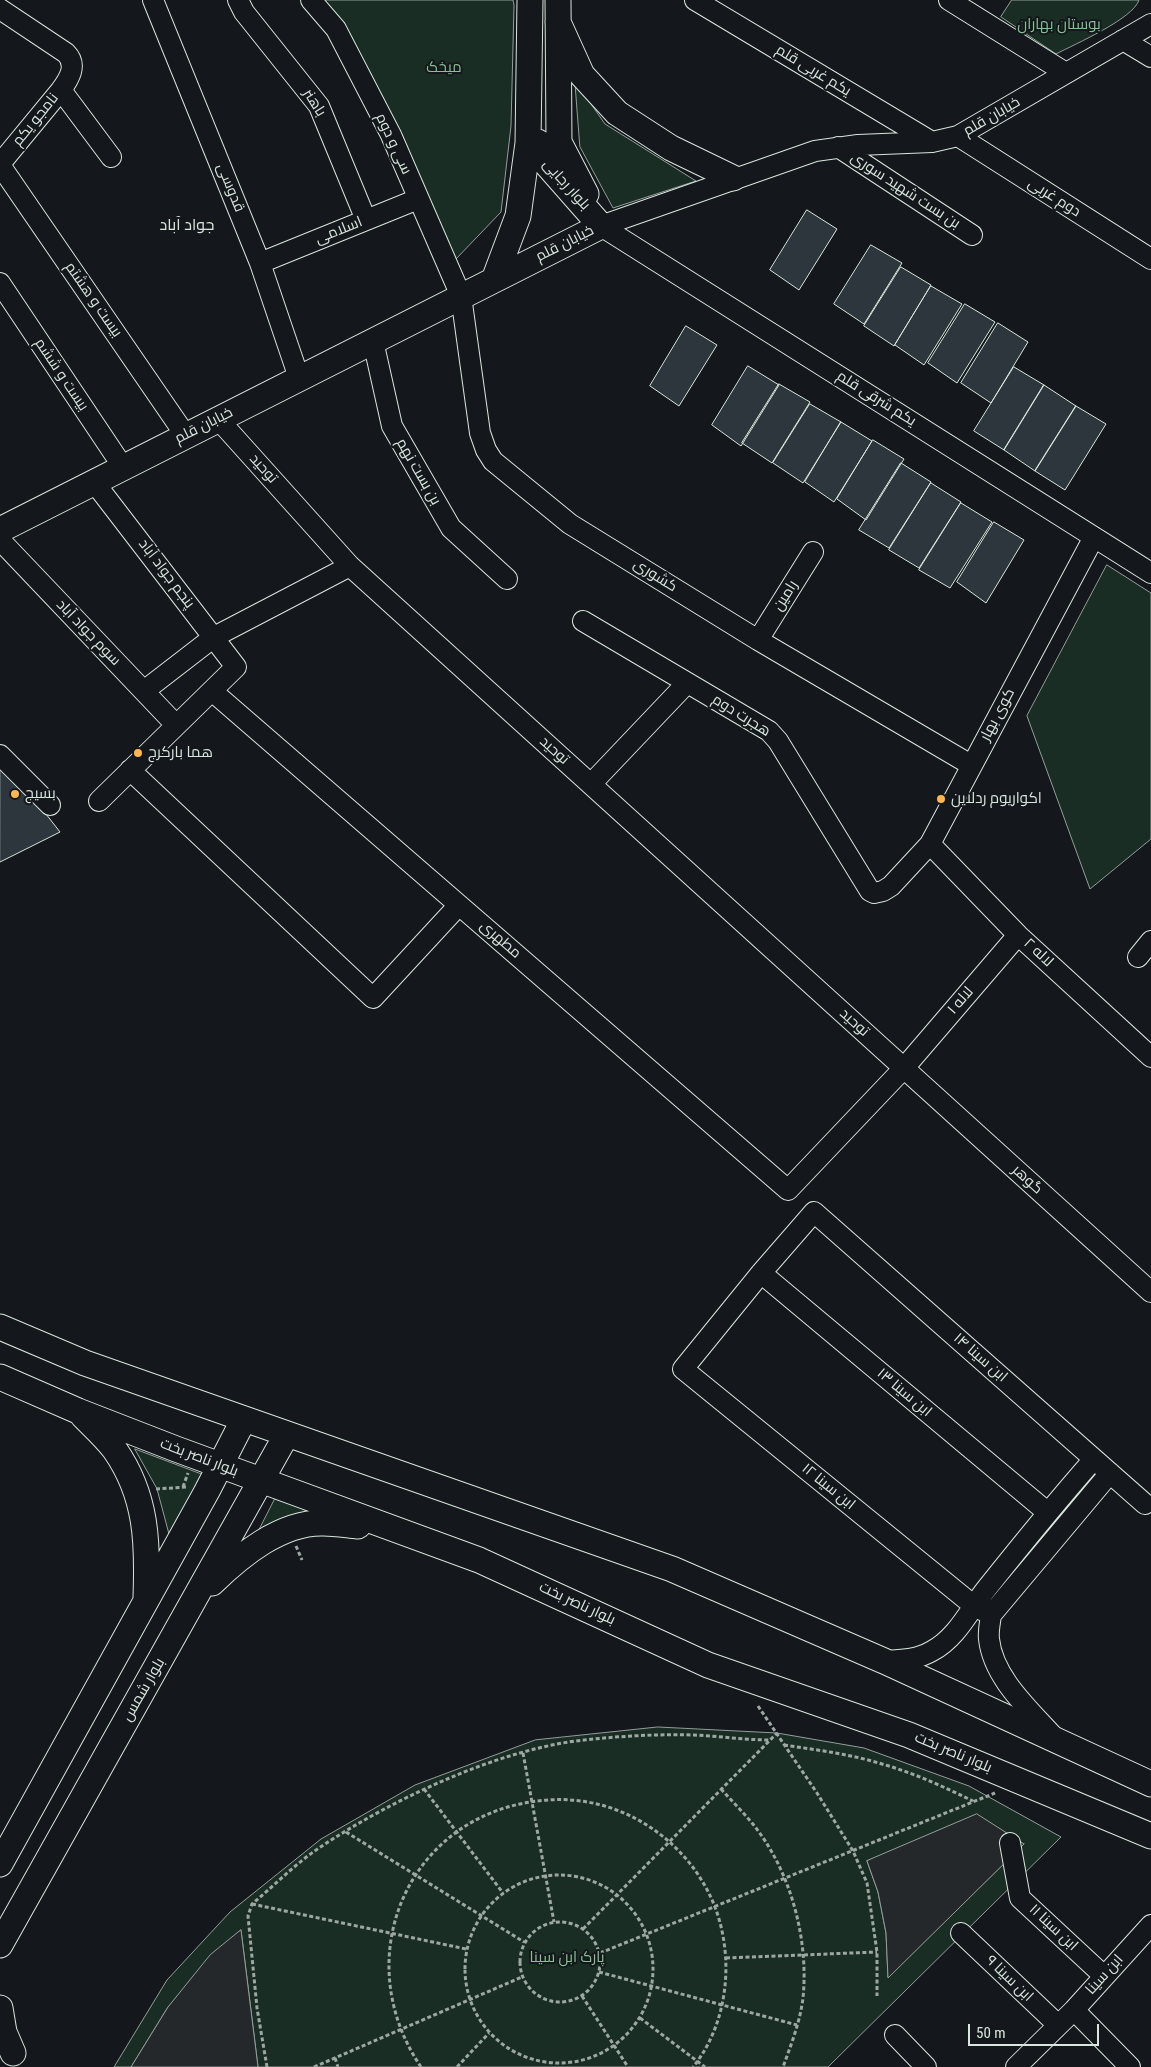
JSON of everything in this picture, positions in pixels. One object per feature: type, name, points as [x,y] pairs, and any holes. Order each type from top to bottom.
[{"type":"main road","points":[[494,280],[518,216],[528,143],[530,0]]},
{"type":"main road","points":[[558,11],[582,75],[617,113],[671,148],[733,178]]},
{"type":"main road","name":"بلوار رجایی","points":[[558,11],[559,142],[601,226]]},
{"type":"main road","points":[[528,143],[559,142]]},
{"type":"main road","name":"بلوار رجایی","points":[[528,143],[601,226]]},
{"type":"main road","name":"خیابان قلم","points":[[1,529],[601,226]]},
{"type":"main road","points":[[0,1326],[85,1363],[672,1570],[884,1661],[1151,1784]]},
{"type":"main road","name":"بلوار ناصر بخت","points":[[0,1377],[78,1411],[220,1466],[479,1560],[550,1591],[663,1646],[740,1676],[909,1735],[1151,1836]]},
{"type":"main road","points":[[78,1411],[114,1449],[128,1472],[139,1497],[148,1553],[146,1602]]},
{"type":"main road","points":[[0,1864],[146,1602],[244,1419]]},
{"type":"main road","name":"بلوار شمس","points":[[2,1942],[287,1434]]},
{"type":"main road","points":[[194,1601],[233,1563],[271,1538],[289,1530],[322,1522],[397,1530]]},
{"type":"main road","points":[[0,1965],[2,1942]]},
{"type":"main road","points":[[0,2008],[4,2032],[15,2054]]},
{"type":"street","name":"قدوسی","points":[[153,0],[260,263],[299,378]]},
{"type":"street","name":"باهنر","points":[[238,0],[244,12],[319,106],[366,220]]},
{"type":"street","name":"سی و دوم","points":[[311,0],[336,29],[391,135],[461,296]]},
{"type":"street","name":"یکم غربی قلم","points":[[695,0],[932,142]]},
{"type":"street","points":[[949,0],[1066,73]]},
{"type":"street","points":[[0,9],[66,53],[72,62],[66,82],[111,158]]},
{"type":"street","name":"خیابان قلم","points":[[601,226],[733,178],[815,151],[838,146],[932,142],[958,136],[1151,24]]},
{"type":"street","points":[[1123,40],[1151,57]]},
{"type":"street","name":"نامجو یکم","points":[[0,164],[66,82]]},
{"type":"street","name":"دوم غربی","points":[[958,136],[1151,260]]},
{"type":"street","name":"بن بست شهید سوری","points":[[838,146],[972,235]]},
{"type":"street","name":"بیست و هشتم","points":[[0,164],[186,436]]},
{"type":"street","name":"اسلامی","points":[[260,263],[418,199]]},
{"type":"street","name":"یکم شرقی قلم","points":[[601,226],[1151,573]]},
{"type":"street","name":"بیست و ششم","points":[[0,283],[123,467]]},
{"type":"street","name":"کشوری","points":[[461,296],[480,433],[486,450],[494,462],[570,524],[758,640],[971,765]]},
{"type":"street","name":"بن بست نهم","points":[[373,341],[392,426],[451,528],[507,579]]},
{"type":"street","name":"توحید","points":[[218,419],[350,566],[904,1068]]},
{"type":"street","name":"پنجم جواد آباد","points":[[94,482],[236,666],[212,691]]},
{"type":"street","name":"سوم جواد آباد","points":[[1,529],[144,692],[176,725]]},
{"type":"street","name":"کوی بهار","points":[[891,886],[930,844],[1094,537]]},
{"type":"street","name":"رامین","points":[[758,640],[813,552]]},
{"type":"street","points":[[144,692],[214,637],[350,566]]},
{"type":"street","name":"هجرت دوم","points":[[583,621],[769,731],[778,740],[870,891],[874,893],[884,891],[891,886]]},
{"type":"street","points":[[591,784],[687,683]]},
{"type":"street","points":[[99,801],[212,691]]},
{"type":"street","name":"مطهری","points":[[212,691],[788,1190]]},
{"type":"street","points":[[0,755],[50,805]]},
{"type":"street","points":[[130,770],[373,998],[459,905]]},
{"type":"street","name":"لاله ۲","points":[[930,844],[1018,935],[1151,1056]]},
{"type":"street","name":"لاله ۱","points":[[788,1190],[904,1068],[1018,935]]},
{"type":"street","points":[[1138,957],[1151,941]]},
{"type":"street","name":"گوهر","points":[[904,1068],[1151,1292]]},
{"type":"street","name":"ابن سینا ۱۴","points":[[760,1273],[814,1212],[1145,1504]]},
{"type":"street","name":"ابن سینا ۱۲","points":[[760,1273],[683,1369],[974,1605],[991,1616]]},
{"type":"street","name":"ابن سینا ۱۳","points":[[760,1273],[1047,1512]]},
{"type":"street","points":[[884,1661],[914,1659],[933,1651],[954,1634],[974,1605],[1047,1512],[1094,1459]]},
{"type":"street","points":[[1059,1742],[1012,1688],[996,1663],[989,1638],[991,1616],[1110,1473]]},
{"type":"street","name":"ابن سینا ۱۱","points":[[1010,1843],[1020,1898],[1104,1976]]},
{"type":"street","name":"ابن سینا","points":[[1016,2067],[1074,2010],[1151,1925]]},
{"type":"street","name":"ابن سینا ۹","points":[[961,1932],[1058,2025]]},
{"type":"street","points":[[1074,2010],[1130,2067]]},
{"type":"street","points":[[895,2035],[926,2067]]},
{"type":"path","points":[[740,1676],[853,1851],[868,1884],[877,1952],[877,1996]]},
{"type":"path","points":[[583,1928],[777,1733]]},
{"type":"path","points":[[267,2067],[257,2008],[248,1916],[252,1904],[321,1846],[424,1789],[523,1753],[582,1740],[650,1735],[696,1735],[746,1740],[770,1740]]},
{"type":"path","points":[[784,1745],[833,1752],[882,1764],[929,1780],[974,1802]]},
{"type":"path","points":[[523,1753],[554,1922]]},
{"type":"path","points":[[600,1953],[1023,1782]]},
{"type":"path","points":[[424,1789],[503,1893]]},
{"type":"path","points":[[721,1789],[752,1823],[767,1845],[794,1902],[800,1929],[803,1997],[797,2026],[783,2067]]},
{"type":"path","points":[[421,2067],[410,2051],[400,2030],[389,1982],[388,1957],[391,1933],[405,1893],[432,1854],[457,1832],[480,1818],[505,1807],[532,1801],[561,1799],[590,1802],[619,1811],[646,1824],[669,1841],[693,1868],[703,1882],[715,1906],[724,1941],[726,1982],[722,2005],[713,2034],[698,2062],[693,2067]]},
{"type":"path","points":[[346,1832],[524,1942]]},
{"type":"path","points":[[564,1875],[583,1878],[616,1894],[639,1919],[646,1934],[653,1960],[652,1987],[640,2018],[614,2046],[594,2057],[572,2065],[549,2063],[527,2058],[506,2048],[489,2034],[477,2018],[469,2000],[464,1975],[466,1949],[481,1915],[503,1893],[524,1882],[546,1876],[564,1875]]},
{"type":"path","points":[[252,1904],[466,1949]]},
{"type":"path","points":[[554,1922],[569,1923],[583,1928],[593,1939],[600,1953],[599,1972],[593,1986],[582,1996],[559,2003],[536,1995],[522,1977],[519,1959],[524,1942],[532,1933],[542,1926],[554,1922]]},
{"type":"path","points":[[726,1958],[877,1952]]},
{"type":"path","points":[[599,1972],[797,2026]]},
{"type":"path","points":[[314,2067],[522,1977]]},
{"type":"path","points":[[582,1996],[628,2067]]},
{"type":"path","points":[[640,2018],[705,2067]]},
{"type":"path","points":[[457,2067],[489,2034]]},
{"type":"path","points":[[335,2058],[338,2067]]},
{"type":"green space","name":"میخک","points":[[322,0],[513,0],[511,126],[501,212],[455,260],[370,72]]},
{"type":"green space","name":"بوستان بهاران","points":[[1012,0],[1139,0],[1126,15],[1115,23],[1056,54],[1001,17]]},
{"type":"green space","points":[[575,81],[605,124],[696,181],[613,208],[580,147]]},
{"type":"green space","points":[[1107,565],[1151,593],[1151,839],[1090,889],[1027,716]]},
{"type":"green space","points":[[135,1449],[204,1475],[169,1534],[157,1489]]},
{"type":"green space","points":[[275,1499],[324,1515],[255,1538]]},
{"type":"green space","name":"پارک ابن سینا","points":[[658,1727],[777,1733],[864,1748],[969,1786],[1061,1837],[828,2067],[258,2067],[241,1930],[168,2007],[131,2067],[114,2067],[167,1980],[230,1912],[321,1839],[415,1785],[535,1740]],"holes":[[[1024,1844],[888,1977],[886,1933],[878,1892],[867,1861]]]},
{"type":"shaded area","points":[[977,1814],[1024,1844],[888,1978],[886,1933],[878,1892],[867,1861]]},
{"type":"shaded area","points":[[241,1930],[258,2067],[131,2067],[168,2007],[210,1955]]},
{"type":"building","points":[[807,210],[837,229],[799,290],[770,270]]},
{"type":"building","points":[[871,245],[902,263],[864,324],[834,304]]},
{"type":"building","points":[[901,267],[931,285],[894,346],[864,326]]},
{"type":"building","points":[[931,286],[962,304],[924,365],[895,345]]},
{"type":"building","points":[[965,304],[995,322],[957,383],[928,363]]},
{"type":"building","points":[[998,323],[1028,342],[991,403],[961,383]]},
{"type":"building","points":[[686,326],[717,345],[679,406],[650,386]]},
{"type":"building","points":[[748,366],[779,385],[741,446],[712,425]]},
{"type":"building","points":[[1014,367],[1044,385],[1004,450],[974,431]]},
{"type":"building","points":[[779,384],[810,402],[772,463],[742,443]]},
{"type":"building","points":[[1044,385],[1076,406],[1035,471],[1004,450]]},
{"type":"building","points":[[810,404],[841,422],[803,483],[773,463]]},
{"type":"building","points":[[1076,406],[1106,424],[1065,490],[1035,471]]},
{"type":"building","points":[[841,422],[872,441],[834,502],[805,482]]},
{"type":"building","points":[[873,440],[904,459],[866,520],[837,499]]},
{"type":"building","points":[[901,463],[931,482],[889,548],[859,530]]},
{"type":"building","points":[[931,483],[961,502],[919,568],[889,550]]},
{"type":"building","points":[[961,503],[992,522],[950,588],[919,570]]},
{"type":"building","points":[[994,522],[1024,540],[986,603],[957,582]]},
{"type":"building","name":"بسیج","points":[[0,755],[60,832],[0,862]]},
{"type":"place","name":"هما بارکرج","points":[[138,753]]},
{"type":"place","name":"بسیج","points":[[15,794]]},
{"type":"place","name":"اکواریوم ردلاین","points":[[941,799]]},
{"type":"district","name":"جواد آباد","points":[[187,226]]}]
